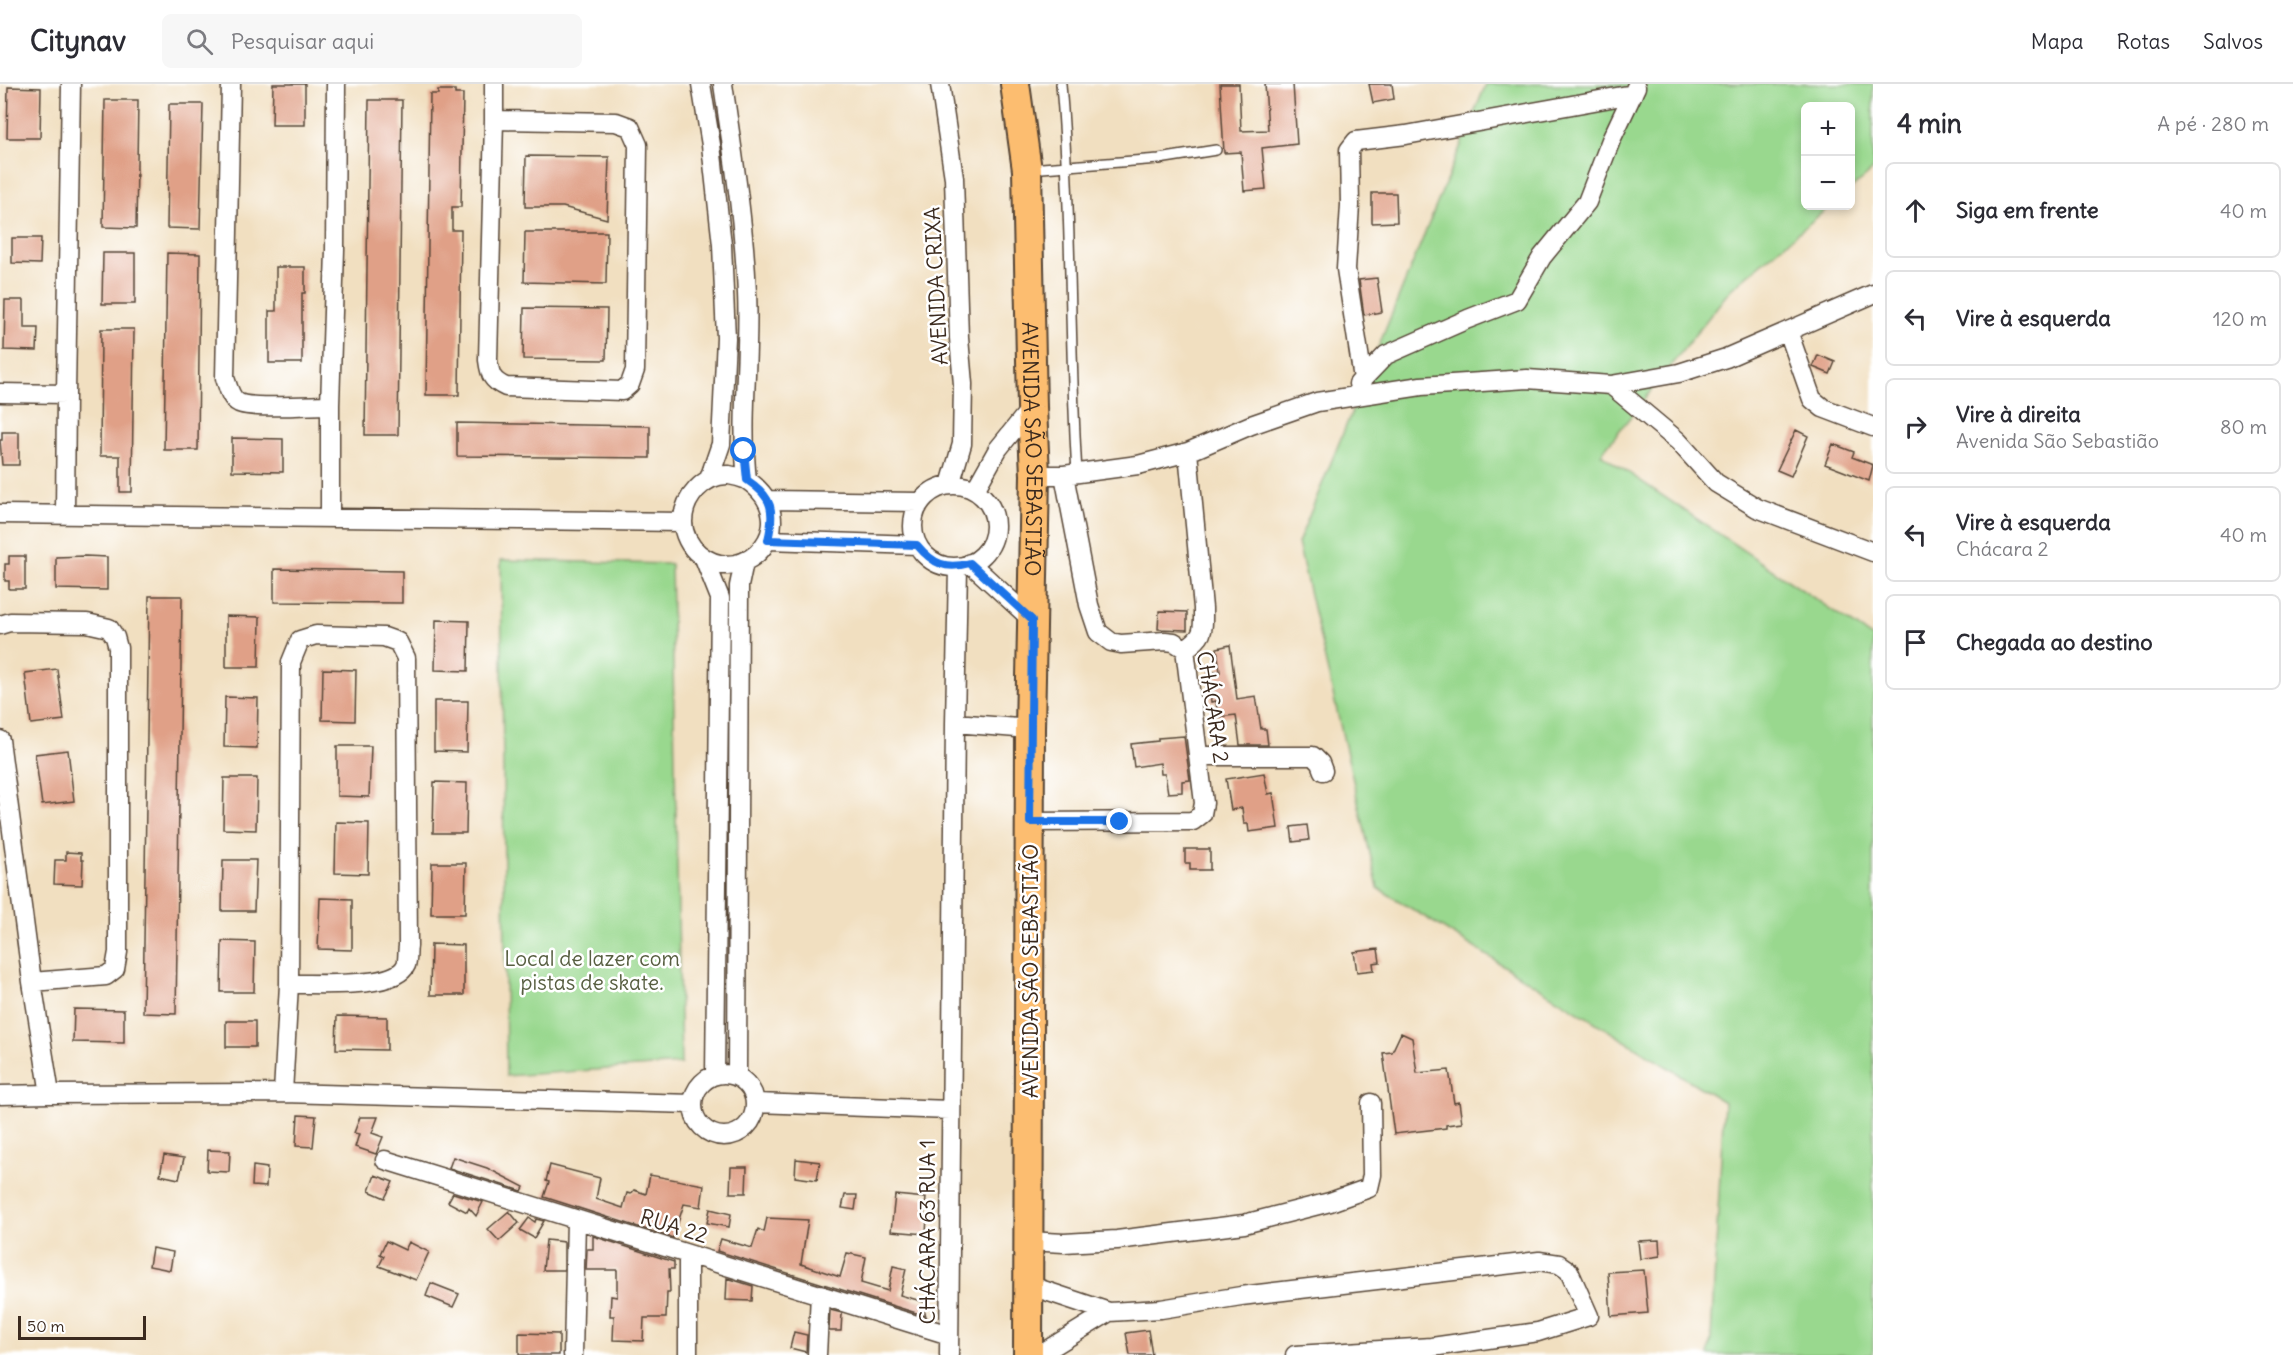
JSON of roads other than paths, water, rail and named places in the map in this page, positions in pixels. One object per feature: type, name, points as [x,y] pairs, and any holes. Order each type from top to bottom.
[{"type":"main road","name":"AVENIDA SÃO SEBASTIÃO","points":[[1015,84],[1027,170],[1035,475],[1030,729],[1028,1355]]},
{"type":"street","points":[[65,514],[71,84]]},
{"type":"street","points":[[231,84],[225,378],[231,395],[239,403],[268,406],[330,405]]},
{"type":"street","points":[[330,517],[336,84]]},
{"type":"street","points":[[494,84],[488,360],[490,374],[495,383],[506,387],[622,391],[630,384],[635,370],[638,145],[635,135],[630,127],[616,122],[494,120]]},
{"type":"street","points":[[701,84],[711,146],[722,244],[726,338],[721,444],[709,479]]},
{"type":"street","points":[[723,84],[738,195],[747,293],[744,451],[747,480]]},
{"type":"street","name":"AVENIDA CRIXA","points":[[940,84],[954,178],[959,338],[963,384],[962,444],[950,485]]},
{"type":"street","points":[[1363,378],[1346,269],[1350,205],[1349,150],[1356,141],[1406,135],[1636,89]]},
{"type":"street","points":[[1344,398],[1386,355],[1517,300],[1542,258],[1587,202],[1611,140],[1636,89]]},
{"type":"street","points":[[1035,475],[1071,474],[1138,465],[1188,452],[1317,402],[1421,386],[1527,379],[1611,385],[1679,373],[1726,358],[1870,298]]},
{"type":"street","points":[[1788,331],[1812,399],[1823,408],[1873,427]]},
{"type":"street","points":[[1611,385],[1678,441],[1716,483],[1757,508],[1873,552]]},
{"type":"street","points":[[0,393],[66,394]]},
{"type":"street","points":[[975,490],[998,449],[1032,407]]},
{"type":"street","points":[[1185,649],[1198,640],[1203,627],[1188,452]]},
{"type":"street","name":"CHÁCARA 2","points":[[1030,822],[1193,821],[1202,814],[1204,803],[1185,649],[1174,642],[1165,641],[1121,644],[1111,642],[1098,632],[1089,605],[1071,474]]},
{"type":"street","points":[[728,475],[747,480],[760,488],[769,500],[773,520],[768,540],[758,553],[744,562],[731,565],[717,564],[704,558],[689,543],[683,522],[686,505],[695,490],[709,479],[728,475]]},
{"type":"street","points":[[950,485],[975,490],[988,504],[995,522],[994,535],[989,546],[981,556],[964,565],[942,565],[927,557],[917,545],[912,523],[919,502],[933,490],[950,485]]},
{"type":"street","points":[[769,500],[919,502]]},
{"type":"street","points":[[0,514],[683,522]]},
{"type":"street","points":[[768,540],[917,545]]},
{"type":"street","points":[[704,558],[720,598],[715,1076]]},
{"type":"street","points":[[737,1077],[739,586],[744,562]]},
{"type":"street","points":[[964,565],[1032,620]]},
{"type":"street","name":"CHÁCARA 63 RUA 1","points":[[949,1355],[955,723],[964,565]]},
{"type":"street","points":[[0,626],[10,622],[87,623],[109,628],[118,648],[118,952],[115,969],[106,975],[95,977],[32,982]]},
{"type":"street","points":[[283,1093],[289,984],[291,662],[300,640],[316,635],[384,637],[398,642],[406,658],[408,934],[406,964],[397,974],[381,981],[289,984]]},
{"type":"street","points":[[955,723],[1030,729]]},
{"type":"street","points":[[0,740],[32,982],[50,1094]]},
{"type":"street","points":[[1199,756],[1312,756],[1320,763],[1323,771]]},
{"type":"street","points":[[715,1076],[737,1077],[750,1088],[756,1103],[753,1120],[741,1132],[725,1137],[709,1132],[697,1121],[693,1104],[696,1092],[704,1082],[715,1076]]},
{"type":"street","points":[[0,1095],[283,1093],[693,1104]]},
{"type":"street","points":[[756,1103],[950,1110]]},
{"type":"street","points":[[1028,1241],[1065,1243],[1117,1240],[1244,1224],[1330,1202],[1369,1188],[1372,1175],[1371,1103]]},
{"type":"street","name":"RUA 22","points":[[385,1160],[949,1335]]},
{"type":"street","points":[[573,1355],[576,1220]]},
{"type":"street","points":[[688,1254],[688,1355]]},
{"type":"street","points":[[1028,1285],[1109,1312],[1161,1309],[1240,1296],[1539,1261],[1559,1264],[1569,1272],[1589,1316],[1538,1332],[1432,1347],[1295,1355]]},
{"type":"street","points":[[817,1355],[820,1294]]},
{"type":"street","points":[[1040,1355],[1109,1312]]},
{"type":"lane","points":[[1061,84],[1068,166],[1073,347],[1071,474]]},
{"type":"lane","points":[[1027,170],[1159,159],[1216,150]]},
{"type":"park label","name":"Local de lazer com pistas de skate.","points":[[592,970]]}]
